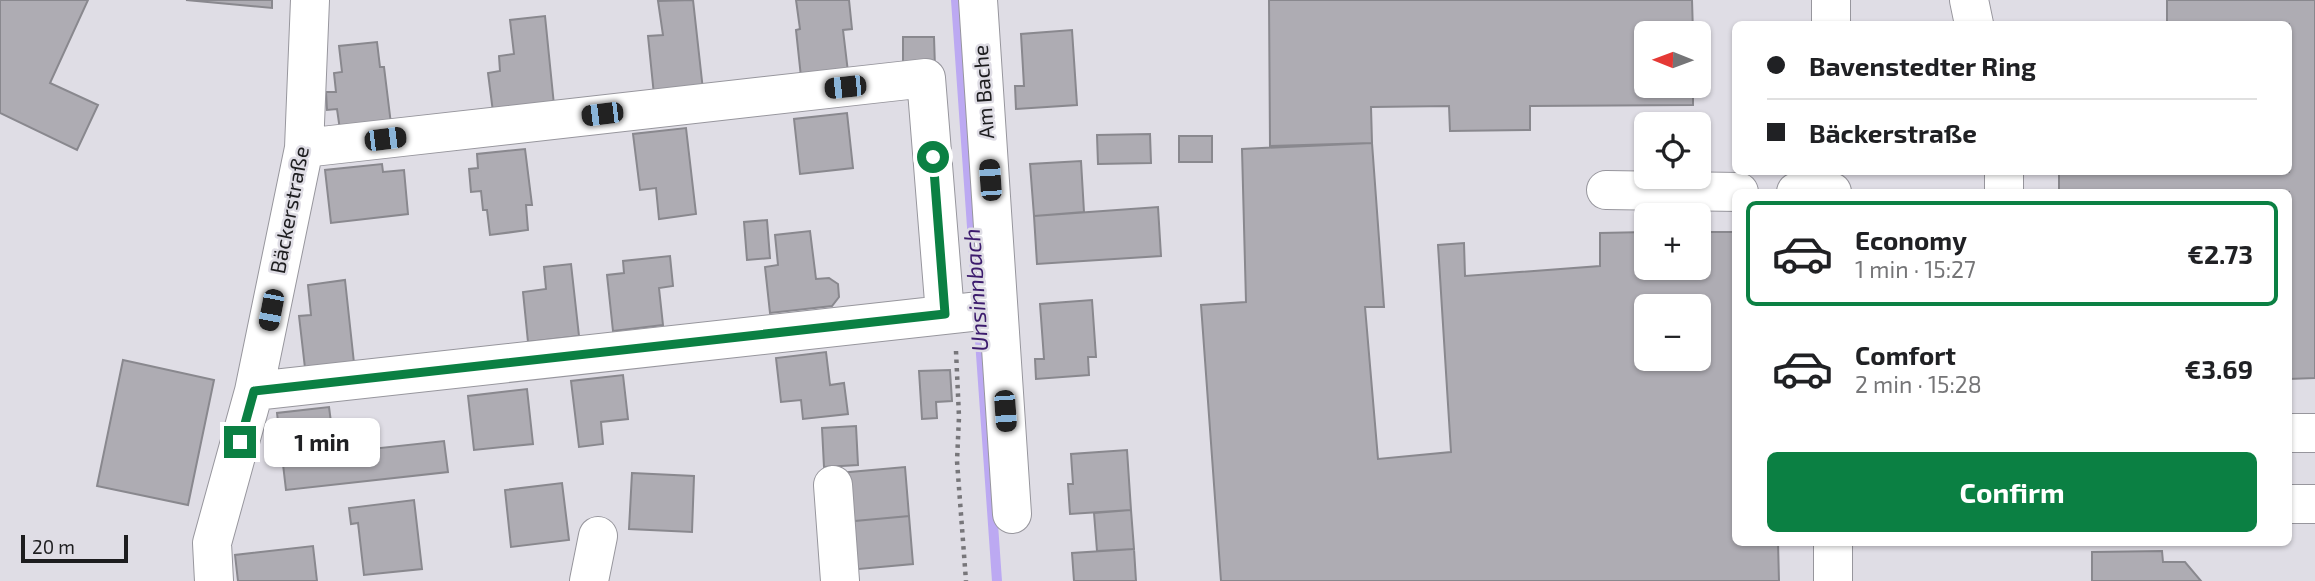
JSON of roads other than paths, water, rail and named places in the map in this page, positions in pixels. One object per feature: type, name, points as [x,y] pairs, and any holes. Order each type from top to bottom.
[{"type":"street","name":"Bäckerstraße","points":[[214,581],[212,543],[254,391],[304,148],[310,0]]},
{"type":"street","name":"Am Bache","points":[[978,0],[970,312],[1012,514]]},
{"type":"street","points":[[1831,0],[1831,21]]},
{"type":"street","points":[[1969,0],[1973,21]]},
{"type":"street","points":[[254,391],[970,312],[926,78],[304,148]]},
{"type":"street","points":[[1606,190],[1732,192]]},
{"type":"street","points":[[2292,433],[2315,432]]},
{"type":"street","points":[[832,485],[840,581]]},
{"type":"street","points":[[2292,504],[2315,504]]},
{"type":"street","points":[[589,581],[598,536]]},
{"type":"street","points":[[1833,546],[1833,581]]},
{"type":"waterway","name":"Unsinnbach","points":[[956,0],[997,581]]}]
